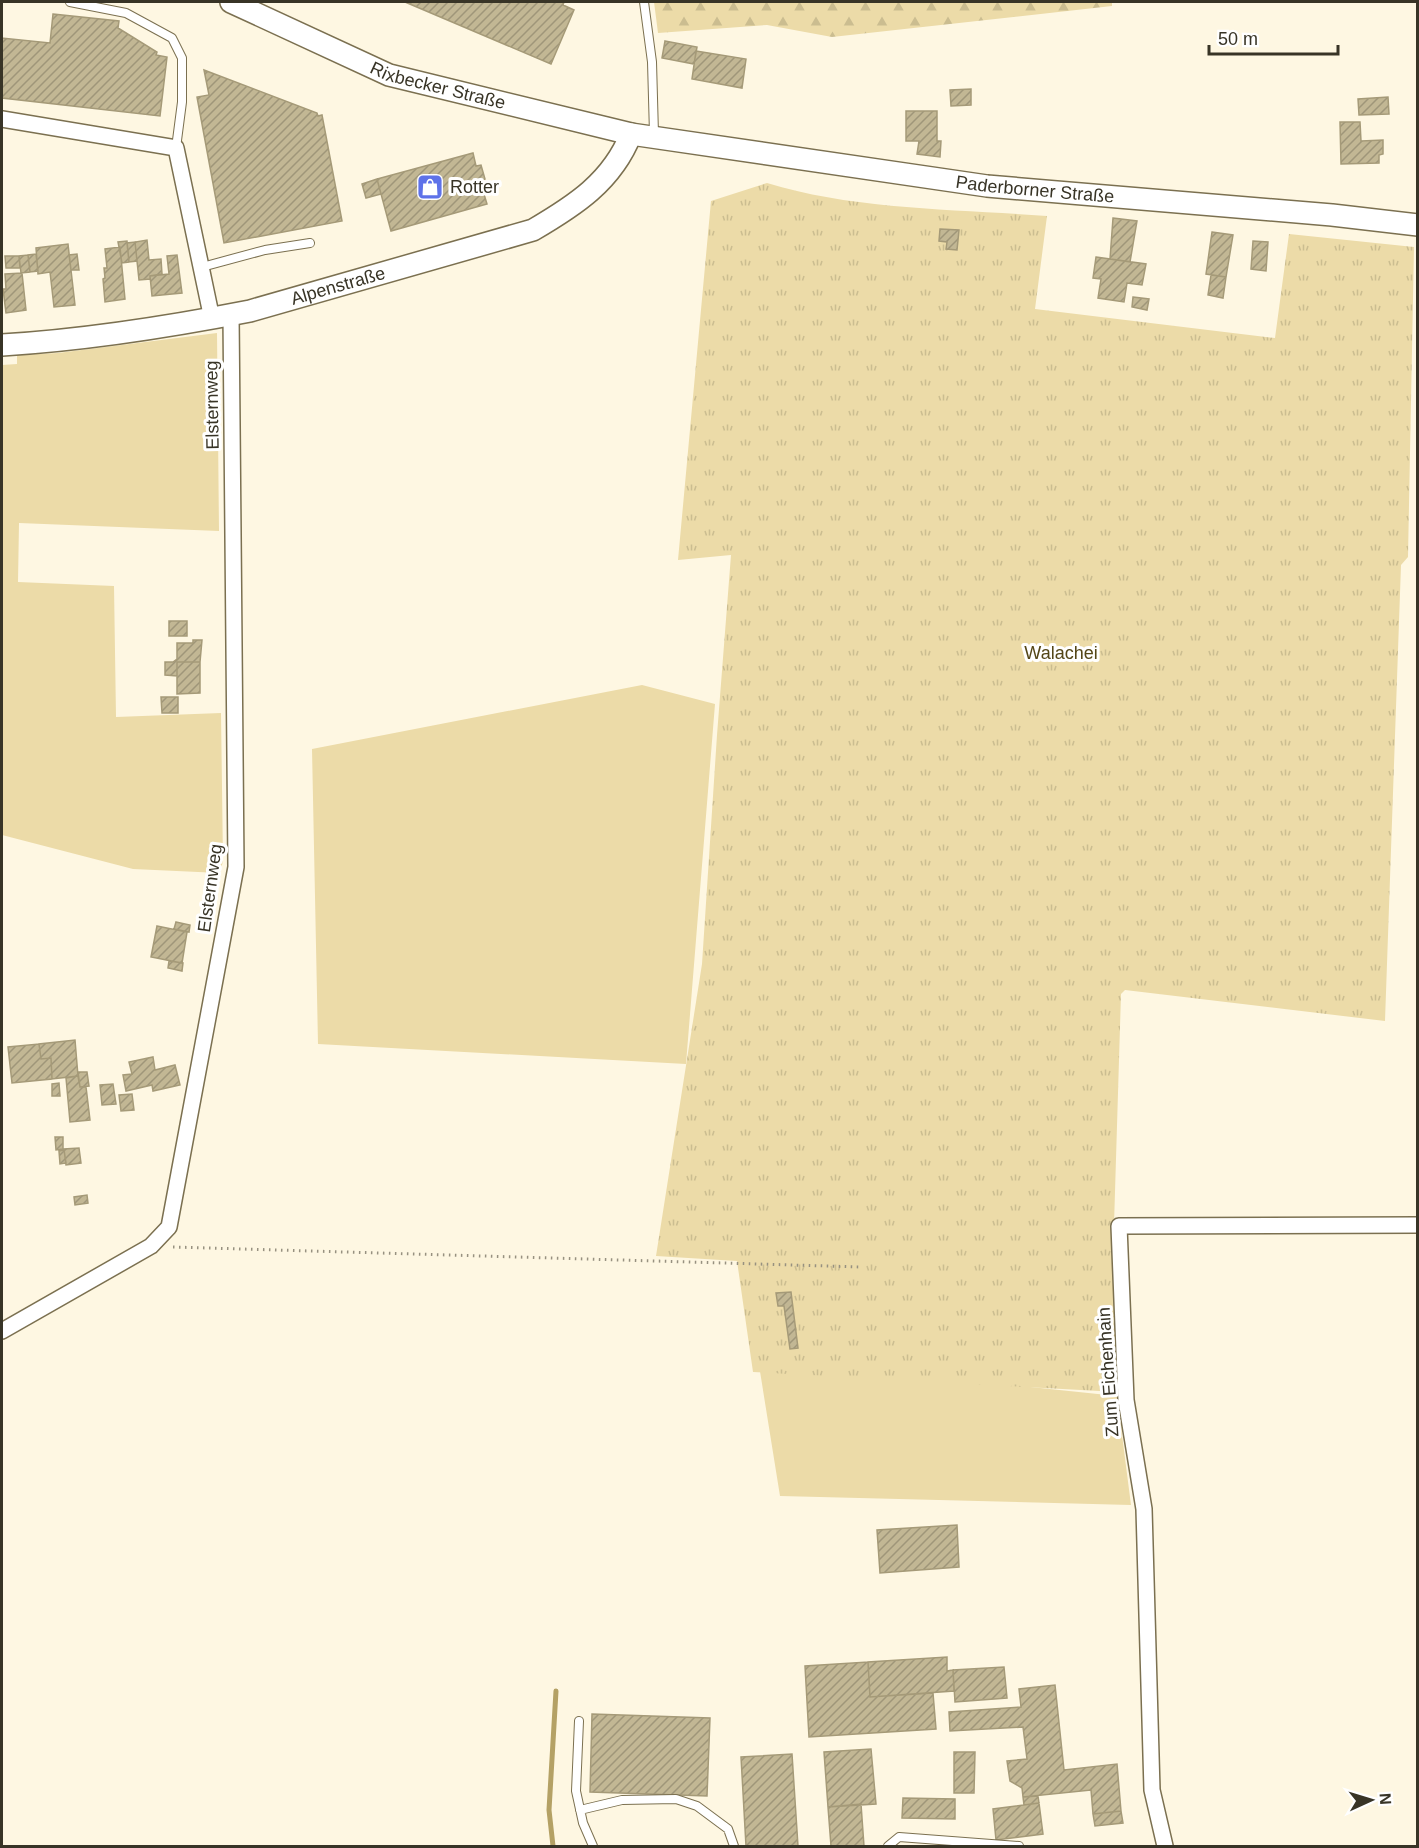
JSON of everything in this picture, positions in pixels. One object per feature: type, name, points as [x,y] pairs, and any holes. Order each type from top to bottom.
[{"type":"main road","name":"Rixbecker Straße","points":[[231,2],[389,75],[654,139]]},
{"type":"main road","name":"Alpenstraße","points":[[2,345],[57,341],[222,317],[532,230],[573,207],[607,176],[631,135]]},
{"type":"main road","name":"Paderborner Straße","points":[[654,139],[987,186],[1320,214],[1418,225]]},
{"type":"street","points":[[2,119],[176,148]]},
{"type":"street","name":"Elsternweg","points":[[2,1331],[151,1246],[169,1227],[236,867],[222,317],[202,267],[176,148]]},
{"type":"street","name":"Zum Eichenhain","points":[[1165,1846],[1152,1790],[1144,1509],[1126,1401],[1119,1226],[1418,1225]]},
{"type":"lane","points":[[70,2],[126,13],[172,38],[182,58],[182,102],[176,148]]},
{"type":"lane","points":[[644,2],[652,62],[654,139]]},
{"type":"lane","points":[[202,267],[266,250],[310,243]]},
{"type":"lane","points":[[579,1721],[576,1791],[583,1823],[593,1846]]},
{"type":"lane","points":[[580,1810],[622,1800],[676,1799],[697,1806],[728,1829],[734,1846]]},
{"type":"lane","points":[[888,1846],[899,1838],[1019,1846]]},
{"type":"path","points":[[151,1246],[861,1267]]},
{"type":"green space","points":[[654,2],[1112,2],[1112,6],[832,37],[767,25],[658,33]]},
{"type":"green space","name":"Walachei","points":[[767,183],[835,199],[941,210],[1047,216],[1035,309],[1275,338],[1289,234],[1414,247],[1408,557],[1401,565],[1385,1021],[1125,990],[1121,994],[1113,1258],[1118,1392],[753,1372],[737,1261],[656,1256],[702,964],[731,555],[678,560],[711,201]]},
{"type":"green space","points":[[217,333],[219,531],[19,523],[18,582],[114,586],[116,717],[221,713],[223,861],[220,873],[133,869],[2,835],[2,365],[17,364],[17,355],[58,353]]},
{"type":"green space","points":[[642,685],[715,704],[686,1064],[318,1044],[312,749]]},
{"type":"green space","points":[[758,1359],[1117,1396],[1131,1505],[780,1496]]},
{"type":"building","points":[[405,2],[564,2],[563,5],[574,10],[551,64]]},
{"type":"building","points":[[53,14],[119,21],[118,28],[157,52],[156,55],[167,57],[160,116],[2,98],[2,38],[50,43]]},
{"type":"building","points":[[665,41],[697,47],[694,64],[662,58]]},
{"type":"building","points":[[696,51],[746,59],[742,88],[692,79]]},
{"type":"building","points":[[204,70],[317,113],[318,116],[322,115],[342,221],[224,243],[197,97],[209,95]]},
{"type":"building","points":[[971,89],[971,105],[951,106],[950,90]]},
{"type":"building","points":[[1388,97],[1389,114],[1359,115],[1358,99]]},
{"type":"building","points":[[906,111],[937,111],[937,141],[941,141],[940,157],[917,154],[919,141],[906,141]]},
{"type":"building","points":[[1340,122],[1360,122],[1361,141],[1383,140],[1383,154],[1379,155],[1379,163],[1341,164]]},
{"type":"building","name":"Rotter","points":[[473,153],[476,166],[481,165],[485,179],[480,181],[487,204],[391,231],[377,179]]},
{"type":"building","points":[[377,179],[381,194],[366,198],[362,184]]},
{"type":"building","points":[[1113,218],[1137,221],[1130,262],[1110,259]]},
{"type":"building","points":[[940,229],[959,230],[957,250],[946,249],[947,242],[939,241]]},
{"type":"building","points":[[1212,232],[1233,235],[1226,277],[1206,274]]},
{"type":"building","points":[[147,240],[149,260],[161,259],[162,274],[150,276],[150,279],[139,280],[135,242]]},
{"type":"building","points":[[127,241],[129,262],[122,263],[118,242]]},
{"type":"building","points":[[1253,241],[1268,242],[1266,271],[1251,269]]},
{"type":"building","points":[[135,242],[137,261],[129,262],[127,243]]},
{"type":"building","points":[[68,244],[75,305],[54,307],[50,272],[38,274],[36,248]]},
{"type":"building","points":[[120,247],[125,299],[105,302],[103,279],[105,278],[104,268],[107,268],[105,249]]},
{"type":"building","points":[[36,254],[38,271],[30,272],[28,255]]},
{"type":"building","points":[[77,254],[79,270],[71,270],[69,255]]},
{"type":"building","points":[[28,255],[30,272],[21,273],[19,256]]},
{"type":"building","points":[[177,255],[182,293],[152,296],[150,276],[169,274],[167,256]]},
{"type":"building","points":[[5,256],[19,256],[20,268],[6,268]]},
{"type":"building","points":[[1096,257],[1146,264],[1142,285],[1127,283],[1124,302],[1098,298],[1101,279],[1093,278]]},
{"type":"building","points":[[22,273],[26,310],[6,313],[3,289],[6,289],[5,274]]},
{"type":"building","points":[[1211,275],[1226,277],[1223,298],[1208,295]]},
{"type":"building","points":[[1133,297],[1149,299],[1147,310],[1132,307]]},
{"type":"building","points":[[169,621],[187,621],[187,636],[169,636]]},
{"type":"building","points":[[193,640],[202,640],[200,662],[177,662],[177,676],[165,675],[165,662],[173,662],[177,659],[177,643],[193,643]]},
{"type":"building","points":[[177,662],[200,662],[200,693],[177,694]]},
{"type":"building","points":[[161,697],[178,697],[178,713],[162,713]]},
{"type":"building","points":[[176,922],[190,925],[189,932],[174,929]]},
{"type":"building","points":[[157,926],[187,932],[182,963],[151,957]]},
{"type":"building","points":[[169,961],[183,963],[182,971],[168,968]]},
{"type":"building","points":[[75,1040],[78,1076],[52,1079],[51,1058],[41,1059],[39,1044]]},
{"type":"building","points":[[39,1044],[41,1059],[51,1058],[52,1079],[12,1083],[8,1047]]},
{"type":"building","points":[[153,1057],[155,1070],[175,1065],[180,1085],[153,1091],[152,1085],[126,1091],[123,1075],[132,1074],[129,1062]]},
{"type":"building","points":[[78,1072],[87,1072],[89,1086],[80,1087]]},
{"type":"building","points":[[78,1076],[80,1087],[86,1087],[90,1120],[70,1122],[66,1078]]},
{"type":"building","points":[[59,1083],[60,1096],[52,1096],[52,1084]]},
{"type":"building","points":[[113,1084],[116,1104],[102,1105],[100,1085]]},
{"type":"building","points":[[132,1094],[134,1110],[121,1111],[119,1095]]},
{"type":"building","points":[[55,1137],[63,1137],[63,1149],[56,1150]]},
{"type":"building","points":[[79,1148],[81,1163],[66,1165],[64,1149]]},
{"type":"building","points":[[64,1150],[66,1163],[60,1164],[59,1151]]},
{"type":"building","points":[[87,1195],[88,1203],[75,1205],[74,1197]]},
{"type":"building","points":[[791,1292],[798,1348],[790,1349],[784,1306],[778,1306],[776,1293]]},
{"type":"building","points":[[957,1525],[959,1567],[880,1573],[877,1530]]},
{"type":"building","points":[[947,1657],[947,1671],[953,1670],[954,1691],[870,1697],[868,1662]]},
{"type":"building","points":[[868,1662],[870,1697],[933,1693],[936,1729],[809,1737],[805,1666]]},
{"type":"building","points":[[1004,1667],[1007,1698],[955,1702],[953,1670]]},
{"type":"building","points":[[1055,1685],[1064,1770],[1117,1764],[1121,1811],[1093,1814],[1091,1790],[1023,1797],[1022,1788],[1010,1781],[1007,1761],[1027,1759],[1023,1727],[950,1731],[949,1712],[1021,1707],[1019,1689]]},
{"type":"building","points":[[592,1714],[710,1718],[707,1796],[590,1792]]},
{"type":"building","points":[[871,1749],[876,1804],[828,1807],[824,1752]]},
{"type":"building","points":[[954,1752],[975,1752],[974,1793],[954,1793]]},
{"type":"building","points":[[792,1754],[798,1846],[746,1846],[741,1757]]},
{"type":"building","points":[[1038,1796],[1039,1803],[1024,1805],[1023,1797]]},
{"type":"building","points":[[903,1798],[955,1799],[955,1819],[902,1818]]},
{"type":"building","points":[[1039,1803],[1043,1834],[996,1840],[993,1809]]},
{"type":"building","points":[[861,1804],[864,1846],[831,1846],[828,1807]]},
{"type":"building","points":[[1121,1811],[1123,1823],[1095,1826],[1093,1814]]},
{"type":"waterway","points":[[553,1846],[549,1810],[556,1691]]},
{"type":"place","name":"Rotter","points":[[430,187]]}]
